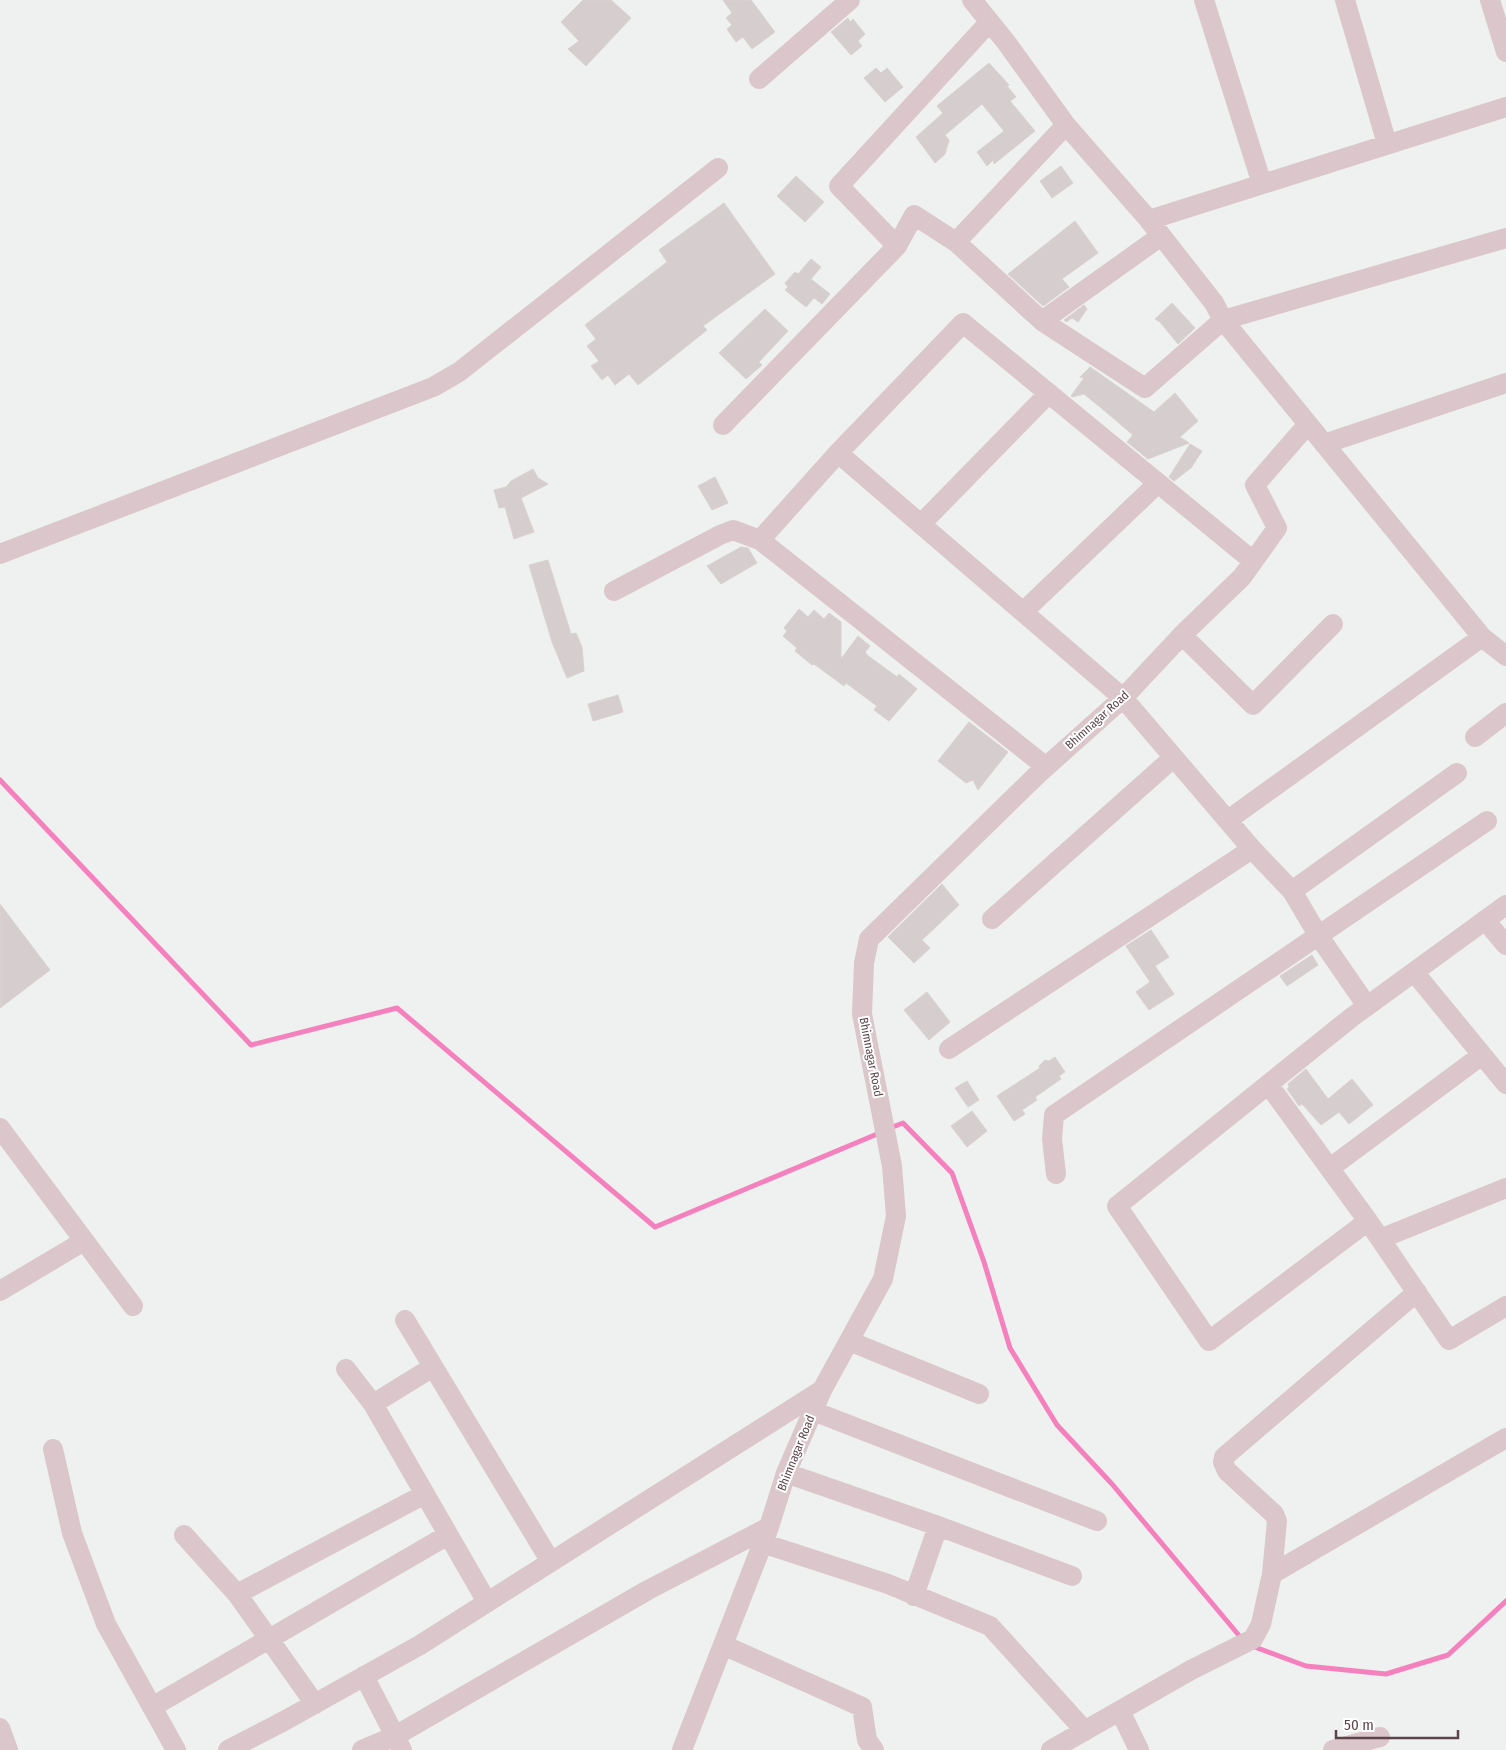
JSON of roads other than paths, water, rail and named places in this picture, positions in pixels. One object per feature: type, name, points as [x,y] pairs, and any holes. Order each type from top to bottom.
[{"type":"street","points":[[759,79],[850,0]]},
{"type":"street","points":[[972,0],[1006,42],[1066,124],[1162,236],[1214,303],[1223,320],[1482,636],[1506,656]]},
{"type":"street","points":[[1204,0],[1262,184]]},
{"type":"street","points":[[1345,0],[1387,144]]},
{"type":"street","points":[[1490,0],[1506,52]]},
{"type":"street","points":[[897,246],[839,186],[983,29]]},
{"type":"street","points":[[1149,220],[1506,107]]},
{"type":"street","points":[[956,242],[1066,124]]},
{"type":"street","points":[[0,554],[434,388],[459,372],[718,168]]},
{"type":"street","points":[[723,426],[897,246],[914,215],[956,242],[1042,321],[1145,388],[1223,320],[1506,238]]},
{"type":"street","points":[[1042,321],[1162,236]]},
{"type":"street","points":[[760,540],[838,453],[963,322],[1253,561]]},
{"type":"street","points":[[1324,444],[1506,382]]},
{"type":"street","points":[[921,524],[1049,393]]},
{"type":"street","name":"Bhimnagar Road","points":[[682,1750],[765,1535],[786,1473],[822,1390],[883,1278],[896,1216],[892,1166],[862,1014],[864,963],[869,939],[1045,766],[1123,698],[1182,635],[1242,576],[1277,528],[1255,485],[1308,424]]},
{"type":"street","points":[[838,453],[1123,698],[1252,849],[1292,891],[1318,935],[1367,1006]]},
{"type":"street","points":[[1023,612],[1158,483]]},
{"type":"street","points":[[614,592],[720,535],[733,530],[760,540],[1045,766]]},
{"type":"street","points":[[1182,635],[1253,705],[1333,624]]},
{"type":"street","points":[[1228,820],[1482,636]]},
{"type":"street","points":[[1475,737],[1506,713]]},
{"type":"street","points":[[992,919],[1173,758]]},
{"type":"street","points":[[1292,891],[1456,773]]},
{"type":"street","points":[[1056,1174],[1052,1139],[1054,1115],[1487,822]]},
{"type":"street","points":[[949,1049],[1252,849]]},
{"type":"street","points":[[1368,1221],[1209,1341],[1117,1206],[1367,1006],[1506,905]]},
{"type":"street","points":[[1485,920],[1506,945]]},
{"type":"street","points":[[1414,972],[1506,1084]]},
{"type":"street","points":[[1330,1168],[1482,1055]]},
{"type":"street","points":[[1268,1084],[1368,1221],[1449,1340],[1506,1306]]},
{"type":"street","points":[[0,1128],[133,1306]]},
{"type":"street","points":[[1380,1239],[1506,1188]]},
{"type":"street","points":[[0,1291],[84,1241]]},
{"type":"street","points":[[1058,1748],[1084,1731],[1191,1670],[1253,1639],[1261,1624],[1272,1574],[1276,1518],[1227,1471],[1223,1462],[1224,1457],[1417,1292]]},
{"type":"street","points":[[405,1320],[551,1562]]},
{"type":"street","points":[[849,1341],[979,1394]]},
{"type":"street","points":[[373,1404],[433,1367]]},
{"type":"street","points":[[346,1369],[373,1404],[487,1602]]},
{"type":"street","points":[[228,1750],[364,1676],[487,1602],[822,1390]]},
{"type":"street","points":[[813,1411],[1097,1521]]},
{"type":"street","points":[[1272,1574],[1506,1438]]},
{"type":"street","points":[[52,1449],[72,1533],[106,1624],[176,1750]]},
{"type":"street","points":[[786,1473],[938,1526],[1072,1576]]},
{"type":"street","points":[[237,1594],[425,1494]]},
{"type":"street","points":[[914,1596],[938,1526]]},
{"type":"street","points":[[184,1535],[237,1594],[315,1704]]},
{"type":"street","points":[[152,1707],[448,1535]]},
{"type":"street","points":[[362,1750],[398,1743],[648,1590],[765,1535],[990,1626],[1084,1731]]},
{"type":"street","points":[[722,1645],[862,1707],[868,1740],[874,1750]]},
{"type":"street","points":[[364,1676],[398,1743]]},
{"type":"street","points":[[1120,1711],[1139,1750]]},
{"type":"street","points":[[0,1728],[8,1750]]},
{"type":"street","points":[[1332,1750],[1380,1737]]},
{"type":"waterway","points":[[0,780],[251,1045],[397,1008],[655,1227],[882,1132]]},
{"type":"waterway","points":[[890,1128],[903,1123],[952,1173],[984,1262],[1010,1348],[1057,1425],[1112,1484],[1242,1639]]},
{"type":"waterway","points":[[1252,1646],[1306,1666],[1386,1674],[1448,1655],[1506,1601]]}]
